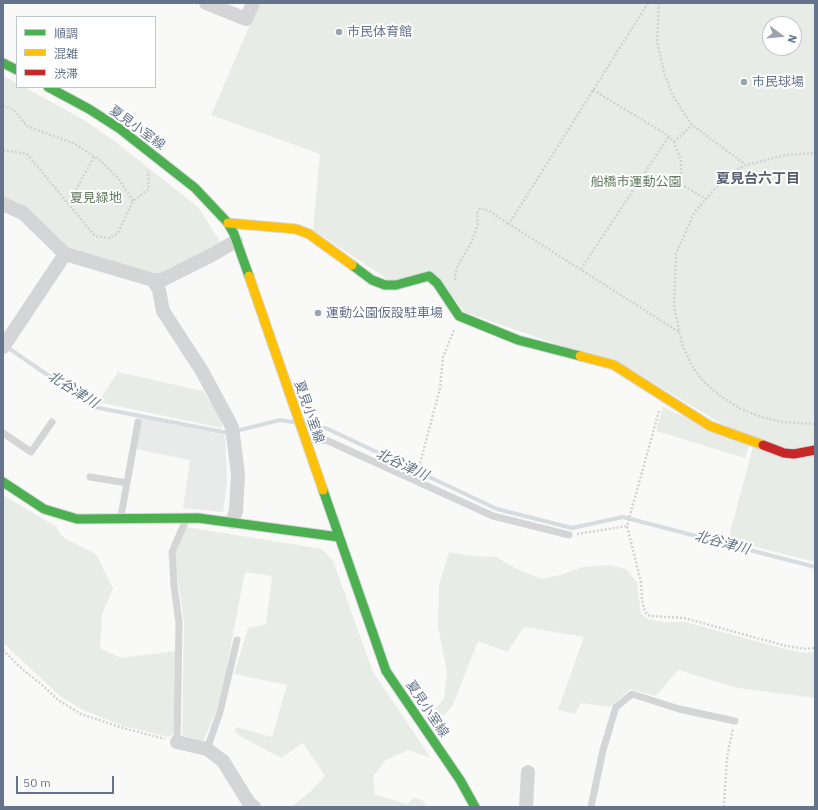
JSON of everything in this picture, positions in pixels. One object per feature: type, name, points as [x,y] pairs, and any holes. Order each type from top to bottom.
[{"type":"street","points":[[206,3],[246,19],[253,3]]},
{"type":"street","points":[[3,63],[16,70]]},
{"type":"street","name":"夏見小室線","points":[[50,88],[89,109],[120,129],[195,188],[228,223],[236,241],[386,671],[460,780],[475,807]]},
{"type":"street","points":[[3,204],[24,213],[65,254],[153,280],[162,280],[212,256],[236,241]]},
{"type":"street","points":[[228,223],[296,229],[309,234],[372,280],[385,285],[396,285],[428,276],[437,283],[459,316],[518,340],[614,365],[662,397],[710,426],[784,453],[794,454],[815,450]]},
{"type":"street","points":[[5,344],[65,254]]},
{"type":"street","points":[[153,280],[159,290],[163,311],[202,371],[234,433],[238,474],[236,510],[232,522]]},
{"type":"street","points":[[3,482],[44,509],[67,517],[89,520],[187,518],[232,522],[339,537]]},
{"type":"street","points":[[177,742],[207,749],[223,761],[249,803],[254,807]]},
{"type":"street","points":[[526,807],[528,772]]},
{"type":"lane","points":[[3,433],[32,452],[52,422]]},
{"type":"lane","points":[[121,519],[138,422]]},
{"type":"lane","points":[[305,441],[326,440],[493,516],[569,535]]},
{"type":"lane","points":[[90,477],[127,483]]},
{"type":"lane","points":[[177,742],[179,624],[174,585],[172,552],[187,518]]},
{"type":"lane","points":[[207,749],[220,712],[237,640]]},
{"type":"lane","points":[[591,807],[603,750],[616,707],[632,694],[679,709],[735,721]]},
{"type":"path","points":[[508,224],[648,3]]},
{"type":"path","points":[[659,3],[657,41],[664,73],[673,96],[692,125],[746,166]]},
{"type":"path","points":[[593,90],[669,136],[674,142],[681,160],[681,184],[706,198]]},
{"type":"path","points":[[3,106],[14,110],[27,126],[75,144],[101,160],[118,178],[133,201]]},
{"type":"path","points":[[674,142],[692,125]]},
{"type":"path","points":[[581,269],[669,136]]},
{"type":"path","points":[[3,150],[27,154],[95,236],[110,238],[118,233],[133,201],[149,189],[147,170]]},
{"type":"path","points":[[813,153],[786,155],[746,166],[730,173],[706,198],[690,220],[676,254],[674,306],[682,344],[692,366],[703,381],[720,396],[741,409],[762,417],[783,422],[815,424]]},
{"type":"path","points":[[68,204],[94,157]]},
{"type":"path","points":[[455,286],[456,269],[472,241],[478,225],[477,213],[480,208],[489,211],[679,332]]},
{"type":"path","points":[[419,467],[440,388],[443,357],[459,316]]},
{"type":"path","points":[[662,397],[627,526],[641,582],[642,600],[645,612],[650,616],[684,618],[786,646],[806,649],[815,648]]},
{"type":"path","points":[[569,535],[627,526]]},
{"type":"path","points":[[3,650],[22,669],[58,700],[81,714],[123,728],[177,742]]},
{"type":"path","points":[[724,807],[727,757],[735,721]]},
{"type":"shaded area","points":[[141,418],[225,435],[227,482],[223,512],[183,508],[190,460],[135,449]]},
{"type":"green space","name":"船橋市運動公園","points":[[259,3],[815,3],[815,446],[790,450],[727,427],[632,370],[464,312],[443,283],[392,282],[313,230],[320,154],[211,115]]},
{"type":"green space","name":"夏見緑地","points":[[3,76],[16,82],[16,88],[26,88],[84,120],[113,140],[198,207],[221,243],[161,275],[70,251],[3,199]]},
{"type":"green space","points":[[118,372],[203,391],[221,418],[222,428],[98,402]]},
{"type":"green space","points":[[663,407],[749,446],[745,458],[656,431]]},
{"type":"green space","points":[[753,447],[815,455],[815,562],[728,540]]},
{"type":"green space","points":[[3,495],[55,526],[64,538],[96,554],[113,589],[102,614],[100,648],[121,658],[176,651],[175,733],[169,737],[123,726],[81,709],[60,696],[3,643]]},
{"type":"green space","points":[[186,527],[322,549],[333,561],[373,672],[431,758],[408,750],[386,760],[373,776],[375,795],[407,804],[414,798],[422,800],[427,807],[291,807],[309,793],[325,776],[303,743],[281,758],[235,732],[236,727],[272,737],[287,685],[234,674],[248,628],[266,624],[272,576],[245,572],[226,671],[216,711],[203,741],[182,735],[184,623],[174,553]]},
{"type":"green space","points":[[449,552],[471,556],[496,557],[515,568],[542,579],[560,575],[583,567],[609,565],[626,569],[637,582],[641,614],[650,620],[685,622],[785,649],[805,653],[815,651],[815,698],[738,688],[678,670],[656,696],[630,689],[610,707],[581,703],[575,714],[558,710],[584,637],[524,627],[507,652],[478,641],[452,707],[435,724],[431,713],[444,699],[447,672],[438,626],[439,585]]},
{"type":"waterway","name":"北谷津川","points":[[7,347],[94,407],[228,433],[280,420],[293,422]]},
{"type":"waterway","name":"北谷津川","points":[[306,424],[328,429],[497,509],[572,528],[623,517],[815,567]]},
{"type":"traffic: fast","points":[[3,63],[16,70]]},
{"type":"traffic: fast","points":[[50,88],[89,109],[120,129],[195,188],[228,223],[234,234],[249,276]]},
{"type":"traffic: fast","points":[[352,265],[372,280],[385,285],[396,285],[429,276],[437,283],[459,316],[518,340],[580,356]]},
{"type":"traffic: fast","points":[[3,482],[44,509],[77,519],[198,518],[339,537]]},
{"type":"traffic: fast","points":[[323,490],[386,671],[460,780],[475,807]]},
{"type":"traffic: slow","points":[[228,223],[296,229],[309,234],[352,265]]},
{"type":"traffic: slow","points":[[249,276],[323,490]]},
{"type":"traffic: slow","points":[[580,356],[614,365],[710,426],[763,445]]},
{"type":"traffic: jam","points":[[763,445],[784,453],[794,454],[815,450]]},
{"type":"place","name":"市民体育館","points":[[339,32]]},
{"type":"place","name":"市民球場","points":[[744,82]]},
{"type":"place","name":"運動公園仮設駐車場","points":[[318,313]]},
{"type":"district","name":"夏見台六丁目","points":[[758,179]]}]
